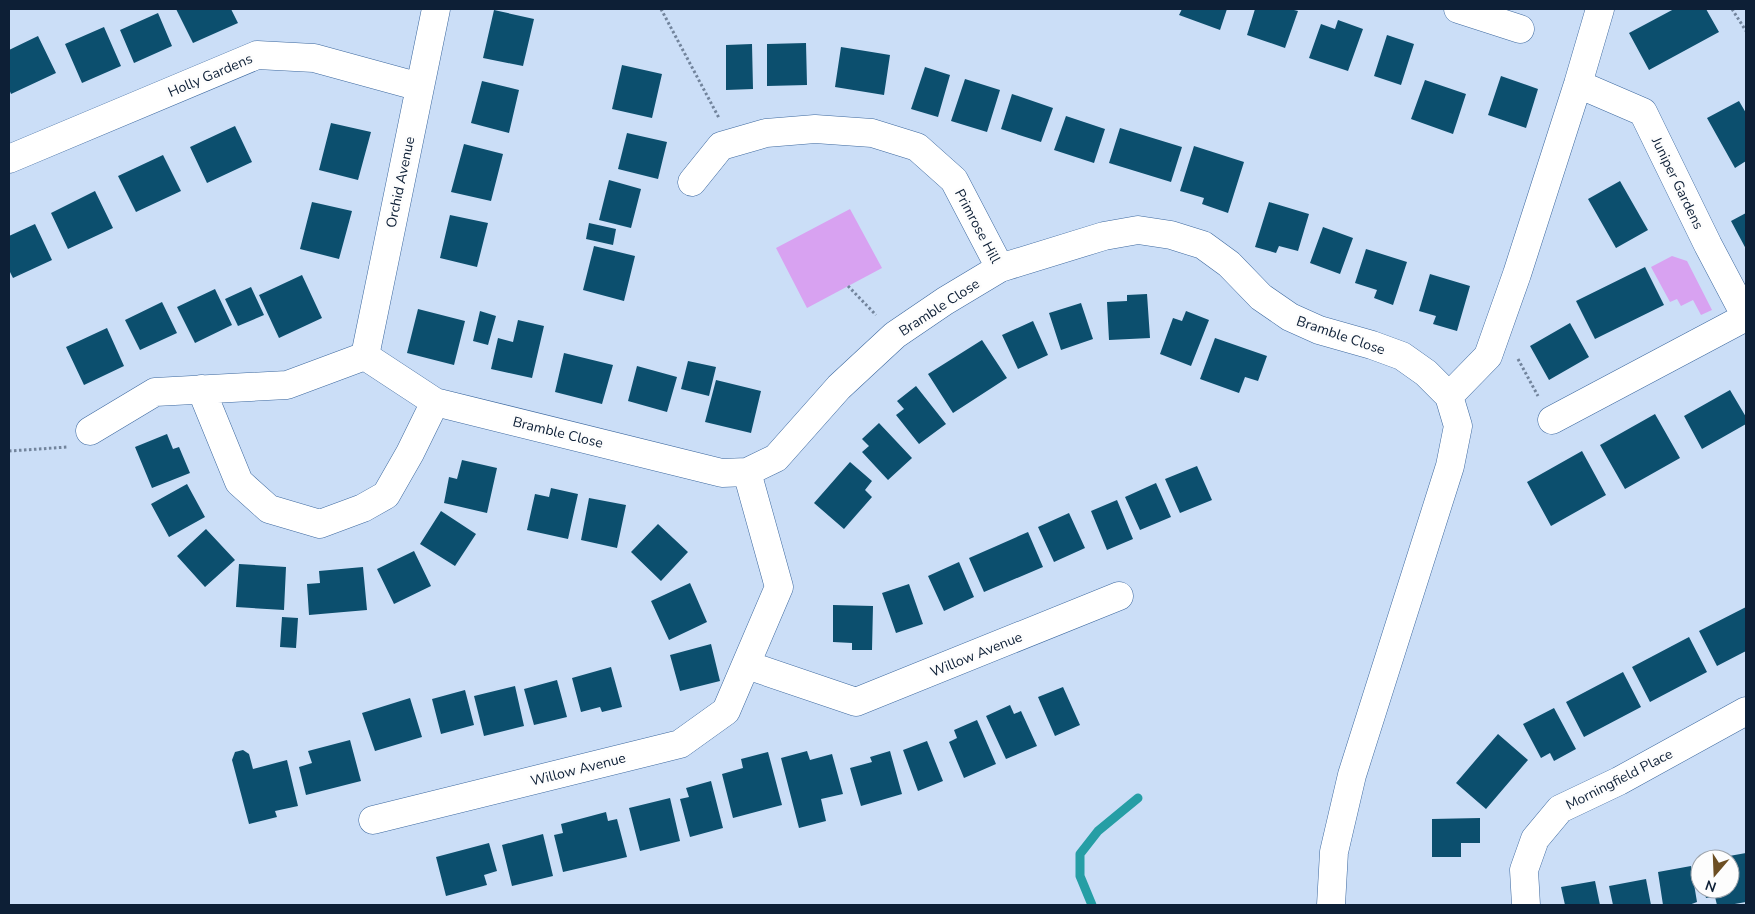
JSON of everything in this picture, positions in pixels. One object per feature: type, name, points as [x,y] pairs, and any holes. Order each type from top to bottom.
[{"type":"street","name":"Orchid Avenue","points":[[364,356],[436,9]]},
{"type":"street","points":[[1458,9],[1520,29]]},
{"type":"street","points":[[1331,905],[1334,852],[1352,775],[1450,466],[1458,426],[1449,396],[1488,356],[1500,326],[1578,84],[1600,9]]},
{"type":"street","name":"Holly Gardens","points":[[9,159],[257,55],[314,58],[420,87]]},
{"type":"street","name":"Juniper Gardens","points":[[1552,420],[1746,317],[1708,245],[1643,112],[1578,84]]},
{"type":"street","name":"Primrose Hill","points":[[692,182],[720,146],[766,133],[815,129],[872,133],[917,147],[954,180],[1000,268]]},
{"type":"street","name":"Bramble Close","points":[[364,356],[435,402],[722,473],[747,472],[776,458],[839,387],[895,336],[945,301],[1000,268],[1104,236],[1138,230],[1170,235],[1203,245],[1229,264],[1260,296],[1290,317],[1319,330],[1372,345],[1402,356],[1426,373],[1449,396]]},
{"type":"street","points":[[82,439],[154,392],[287,385],[364,356]]},
{"type":"street","points":[[201,389],[238,482],[269,509],[320,524],[363,508],[386,495],[435,402]]},
{"type":"street","name":"Willow Avenue","points":[[373,820],[680,744],[726,711],[747,665],[778,587],[747,472]]},
{"type":"street","name":"Willow Avenue","points":[[747,665],[856,702],[1119,596]]},
{"type":"street","name":"Morningfield Place","points":[[1526,905],[1524,870],[1535,839],[1560,809],[1619,780],[1746,711]]},
{"type":"path","points":[[662,9],[732,143]]},
{"type":"path","points":[[1732,9],[1746,31]]},
{"type":"path","points":[[848,286],[895,336]]},
{"type":"path","points":[[1500,326],[1552,420]]},
{"type":"path","points":[[9,451],[82,439]]},
{"type":"shaded area","points":[[850,209],[882,268],[807,308],[776,248]]},
{"type":"shaded area","points":[[1672,256],[1687,261],[1712,310],[1701,315],[1693,300],[1681,306],[1677,299],[1670,302],[1651,267]]},
{"type":"building","points":[[176,9],[231,9],[238,23],[193,43]]},
{"type":"building","points":[[1182,9],[1227,9],[1220,30],[1179,15]]},
{"type":"building","points":[[1255,9],[1290,9],[1298,11],[1285,48],[1247,35]]},
{"type":"building","points":[[1674,9],[1706,9],[1719,32],[1649,70],[1629,33]]},
{"type":"building","points":[[494,10],[534,19],[523,66],[483,58]]},
{"type":"building","points":[[158,13],[172,46],[134,63],[120,30]]},
{"type":"building","points":[[1338,20],[1363,29],[1348,71],[1309,58],[1321,24],[1335,29]]},
{"type":"building","points":[[104,27],[121,66],[82,83],[65,44]]},
{"type":"building","points":[[1387,35],[1414,44],[1401,85],[1374,76]]},
{"type":"building","points":[[38,36],[56,73],[11,94],[9,89],[9,50]]},
{"type":"building","points":[[806,43],[807,85],[767,86],[767,44]]},
{"type":"building","points":[[752,44],[753,89],[726,90],[726,45]]},
{"type":"building","points":[[841,47],[890,55],[884,95],[835,87]]},
{"type":"building","points":[[622,65],[662,74],[652,118],[612,109]]},
{"type":"building","points":[[925,67],[950,75],[938,117],[911,109]]},
{"type":"building","points":[[1501,76],[1538,89],[1526,128],[1488,115]]},
{"type":"building","points":[[965,79],[1000,90],[987,132],[951,121]]},
{"type":"building","points":[[1425,80],[1466,94],[1453,134],[1411,119]]},
{"type":"building","points":[[482,81],[519,90],[509,133],[471,123]]},
{"type":"building","points":[[1012,94],[1053,108],[1041,142],[1001,129]]},
{"type":"building","points":[[1739,101],[1746,113],[1746,161],[1735,168],[1707,118]]},
{"type":"building","points":[[1066,116],[1105,129],[1094,163],[1054,150]]},
{"type":"building","points":[[331,123],[371,132],[358,180],[319,170]]},
{"type":"building","points":[[235,126],[252,162],[207,183],[190,147]]},
{"type":"building","points":[[1120,128],[1182,147],[1171,182],[1109,163]]},
{"type":"building","points":[[627,133],[667,142],[658,179],[618,169]]},
{"type":"building","points":[[464,144],[503,154],[491,201],[451,192]]},
{"type":"building","points":[[1194,146],[1244,162],[1228,213],[1202,204],[1204,198],[1180,191]]},
{"type":"building","points":[[163,155],[181,191],[136,212],[118,176]]},
{"type":"building","points":[[609,180],[641,189],[631,228],[599,220]]},
{"type":"building","points":[[1620,181],[1648,230],[1616,248],[1588,199]]},
{"type":"building","points":[[95,191],[113,228],[68,249],[51,213]]},
{"type":"building","points":[[312,202],[352,211],[339,259],[300,249]]},
{"type":"building","points":[[1269,202],[1309,214],[1298,251],[1279,246],[1276,253],[1255,247]]},
{"type":"building","points":[[1746,213],[1746,249],[1731,221]]},
{"type":"building","points":[[450,215],[488,223],[477,267],[440,258]]},
{"type":"building","points":[[589,223],[616,229],[613,245],[586,239]]},
{"type":"building","points":[[35,224],[52,260],[13,278],[9,270],[9,236]]},
{"type":"building","points":[[1323,227],[1353,238],[1340,274],[1310,263]]},
{"type":"building","points":[[594,246],[635,256],[624,301],[583,290]]},
{"type":"building","points":[[1366,249],[1407,262],[1393,305],[1374,298],[1377,290],[1355,283]]},
{"type":"building","points":[[1645,267],[1664,305],[1595,339],[1576,301]]},
{"type":"building","points":[[1430,274],[1470,286],[1457,331],[1433,324],[1436,316],[1419,311]]},
{"type":"building","points":[[302,275],[322,318],[279,338],[259,295]]},
{"type":"building","points":[[251,287],[264,315],[238,326],[225,299]]},
{"type":"building","points":[[215,289],[232,325],[195,343],[177,307]]},
{"type":"building","points":[[1147,294],[1150,338],[1109,340],[1107,302],[1127,301],[1127,295]]},
{"type":"building","points":[[162,302],[177,333],[140,350],[125,320]]},
{"type":"building","points":[[1081,303],[1093,339],[1061,350],[1049,313]]},
{"type":"building","points":[[418,309],[465,321],[454,365],[407,353]]},
{"type":"building","points":[[480,311],[496,316],[488,345],[473,341]]},
{"type":"building","points":[[1186,311],[1209,320],[1191,366],[1160,354],[1173,318],[1182,321]]},
{"type":"building","points":[[518,320],[544,326],[532,378],[491,369],[498,338],[513,342]]},
{"type":"building","points":[[1033,321],[1048,355],[1018,369],[1002,335]]},
{"type":"building","points":[[1570,323],[1589,357],[1549,380],[1530,346]]},
{"type":"building","points":[[107,328],[124,366],[84,385],[66,347]]},
{"type":"building","points":[[1215,338],[1267,356],[1258,381],[1245,377],[1239,393],[1200,379]]},
{"type":"building","points":[[982,340],[1007,378],[953,413],[928,374]]},
{"type":"building","points":[[564,353],[613,365],[602,404],[555,392]]},
{"type":"building","points":[[688,361],[716,367],[709,396],[681,389]]},
{"type":"building","points":[[637,366],[677,377],[667,412],[628,401]]},
{"type":"building","points":[[716,380],[761,391],[751,433],[705,422]]},
{"type":"building","points":[[916,386],[946,424],[919,444],[896,415],[904,409],[897,401]]},
{"type":"building","points":[[1730,390],[1746,417],[1746,424],[1702,449],[1684,416]]},
{"type":"building","points":[[1655,414],[1680,458],[1625,489],[1600,445]]},
{"type":"building","points":[[879,423],[912,458],[888,480],[862,452],[869,446],[862,439]]},
{"type":"building","points":[[167,434],[173,449],[179,447],[190,473],[152,488],[135,447]]},
{"type":"building","points":[[1582,451],[1606,495],[1551,526],[1527,482]]},
{"type":"building","points":[[462,460],[497,468],[487,513],[444,503],[449,477],[457,479]]},
{"type":"building","points":[[850,462],[872,481],[865,490],[872,497],[844,529],[814,503]]},
{"type":"building","points":[[1197,466],[1212,500],[1180,513],[1165,479]]},
{"type":"building","points":[[1156,483],[1171,517],[1140,530],[1125,497]]},
{"type":"building","points":[[187,484],[205,517],[169,537],[151,504]]},
{"type":"building","points":[[551,488],[578,494],[568,539],[527,530],[535,494],[549,497]]},
{"type":"building","points":[[589,498],[626,505],[617,548],[581,540]]},
{"type":"building","points":[[1117,500],[1133,539],[1107,550],[1091,511]]},
{"type":"building","points":[[441,511],[476,534],[455,566],[420,544]]},
{"type":"building","points":[[1069,513],[1085,548],[1054,562],[1038,527]]},
{"type":"building","points":[[658,524],[688,552],[661,581],[631,552]]},
{"type":"building","points":[[206,529],[235,560],[205,587],[177,556]]},
{"type":"building","points":[[1028,532],[1043,567],[984,592],[969,558]]},
{"type":"building","points":[[414,551],[431,586],[394,604],[377,569]]},
{"type":"building","points":[[959,562],[974,597],[944,611],[928,576]]},
{"type":"building","points":[[239,564],[286,567],[284,610],[236,607]]},
{"type":"building","points":[[363,567],[367,610],[309,615],[307,584],[320,583],[319,571]]},
{"type":"building","points":[[690,583],[707,622],[669,640],[651,601]]},
{"type":"building","points":[[909,584],[923,624],[896,633],[882,593]]},
{"type":"building","points":[[833,605],[873,606],[872,650],[852,650],[852,643],[833,642]]},
{"type":"building","points":[[1746,607],[1746,651],[1717,666],[1699,631]]},
{"type":"building","points":[[282,617],[298,618],[296,648],[280,647]]},
{"type":"building","points":[[1689,637],[1707,672],[1650,702],[1632,667]]},
{"type":"building","points":[[711,644],[720,681],[680,691],[670,655]]},
{"type":"building","points":[[611,667],[622,707],[602,712],[600,707],[581,712],[572,678]]},
{"type":"building","points":[[1623,672],[1641,707],[1584,737],[1566,702]]},
{"type":"building","points":[[557,680],[567,717],[534,725],[524,689]]},
{"type":"building","points":[[515,686],[524,726],[484,736],[474,696]]},
{"type":"building","points":[[1063,687],[1080,725],[1055,736],[1038,697]]},
{"type":"building","points":[[465,690],[474,725],[441,734],[432,699]]},
{"type":"building","points":[[410,698],[422,737],[375,751],[362,713]]},
{"type":"building","points":[[1010,705],[1014,714],[1021,711],[1037,746],[1006,759],[986,716]]},
{"type":"building","points":[[1554,708],[1576,749],[1554,761],[1550,753],[1541,758],[1523,724]]},
{"type":"building","points":[[977,720],[996,764],[964,778],[949,742],[957,738],[954,730]]},
{"type":"building","points":[[1498,734],[1528,760],[1486,809],[1456,783]]},
{"type":"building","points":[[350,740],[361,781],[306,795],[299,767],[312,763],[308,751]]},
{"type":"building","points":[[927,741],[943,781],[918,791],[903,750]]},
{"type":"building","points":[[243,750],[249,754],[253,769],[287,760],[298,806],[275,811],[277,817],[249,824],[232,760],[235,752]]},
{"type":"building","points":[[807,751],[810,760],[832,754],[843,794],[821,799],[826,821],[799,828],[781,758]]},
{"type":"building","points":[[890,751],[902,794],[861,806],[850,768],[872,762],[870,757]]},
{"type":"building","points":[[768,752],[782,805],[733,818],[722,774],[743,768],[741,759]]},
{"type":"building","points":[[711,781],[723,828],[690,837],[680,799],[689,797],[686,788]]},
{"type":"building","points":[[670,798],[680,841],[640,851],[629,808]]},
{"type":"building","points":[[606,812],[608,821],[617,819],[627,857],[563,872],[554,835],[563,833],[561,824]]},
{"type":"building","points":[[1480,818],[1480,843],[1461,843],[1461,857],[1432,857],[1432,819]]},
{"type":"building","points":[[543,834],[553,876],[512,886],[502,845]]},
{"type":"building","points":[[489,843],[497,871],[484,875],[487,885],[446,896],[436,857]]},
{"type":"building","points":[[1746,853],[1746,902],[1717,905],[1716,899],[1740,899],[1740,854]]},
{"type":"building","points":[[1690,866],[1690,899],[1696,899],[1697,902],[1689,905],[1663,905],[1658,872]]},
{"type":"building","points":[[1646,879],[1651,905],[1613,905],[1609,886]]},
{"type":"building","points":[[1595,881],[1600,905],[1565,905],[1561,887]]},
{"type":"waterway","points":[[1092,905],[1080,876],[1080,854],[1098,831],[1138,798]]}]
